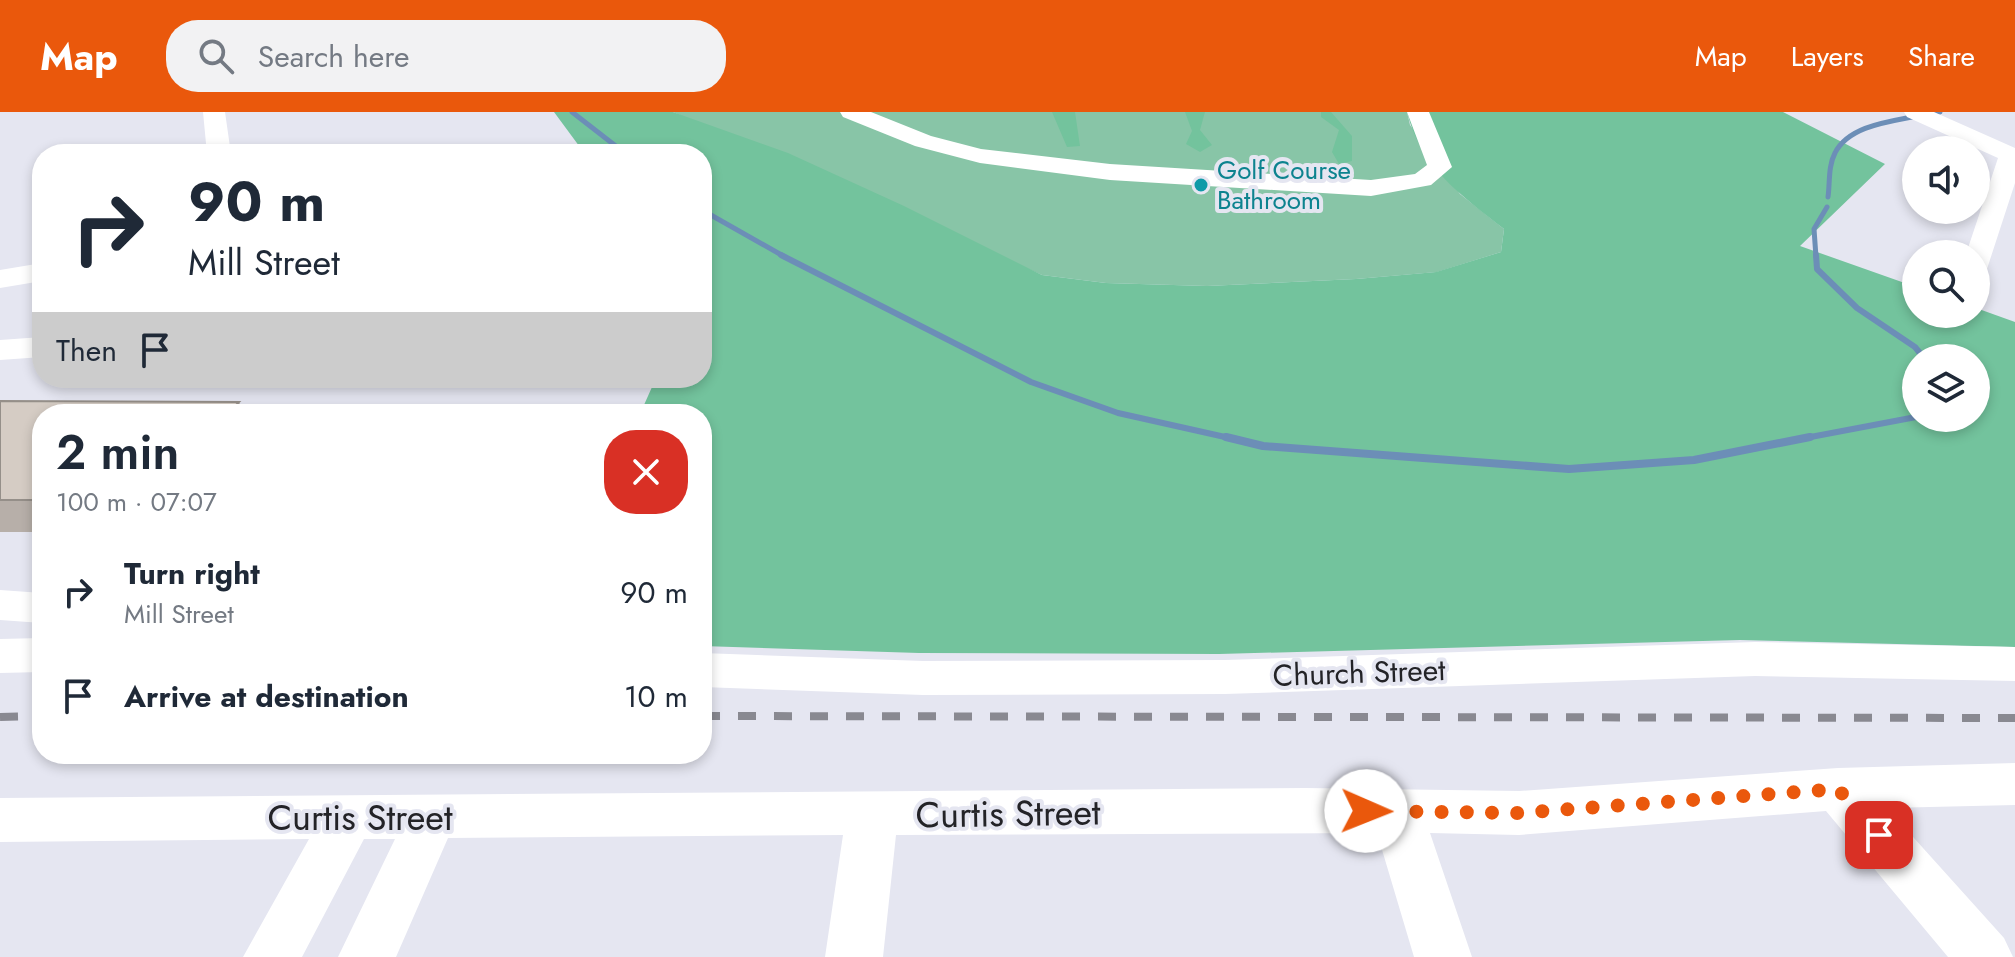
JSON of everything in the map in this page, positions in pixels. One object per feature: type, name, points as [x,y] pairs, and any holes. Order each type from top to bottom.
[{"type":"street","points":[[214,112],[218,144]]},
{"type":"street","points":[[851,112],[923,141],[980,156],[1110,172],[1371,188],[1422,180],[1440,167],[1431,138],[1418,112]]},
{"type":"street","points":[[1915,112],[2013,156],[1985,240]]},
{"type":"street","points":[[0,279],[32,274]]},
{"type":"street","points":[[0,350],[32,348]]},
{"type":"street","points":[[0,605],[32,607]]},
{"type":"street","points":[[0,656],[32,655]]},
{"type":"street","name":"Church Street","points":[[712,670],[923,678],[1225,677],[1755,659],[2015,664]]},
{"type":"street","name":"Curtis Street","points":[[0,820],[1519,813],[1838,789],[2015,784]]},
{"type":"street","points":[[1838,789],[1984,957]]},
{"type":"street","points":[[1397,812],[1443,957]]},
{"type":"street","points":[[854,957],[872,814]]},
{"type":"street","points":[[367,957],[432,816]]},
{"type":"street","points":[[272,957],[349,817]]},
{"type":"green space","points":[[554,112],[673,112],[788,153],[904,206],[1042,275],[1106,283],[1207,286],[1436,272],[1501,252],[1504,229],[1458,192],[1433,165],[1413,132],[1407,112],[1783,112],[1885,164],[1800,246],[1902,282],[1902,328],[1990,328],[1990,313],[2015,322],[2015,647],[1740,640],[1219,654],[919,653],[712,646],[712,404],[644,404],[652,388],[712,388],[712,144],[578,144]]},
{"type":"green space","points":[[673,112],[1407,112],[1410,125],[1460,194],[1504,229],[1501,252],[1437,272],[1356,279],[1207,286],[1106,283],[1042,275]]},
{"type":"green space","points":[[1052,112],[1075,112],[1080,146],[1067,147]]},
{"type":"green space","points":[[1185,112],[1205,112],[1200,130],[1212,145],[1200,152],[1186,144],[1192,131]]},
{"type":"green space","points":[[1321,112],[1331,112],[1352,136],[1352,161],[1339,164],[1332,152],[1339,130],[1321,117]]},
{"type":"building","points":[[0,401],[239,402],[32,404],[32,500],[0,500]]},
{"type":"waterway","points":[[572,112],[613,144]]},
{"type":"waterway","points":[[1932,113],[1940,112]]},
{"type":"waterway","points":[[1828,197],[1831,163],[1841,144],[1869,127],[1912,117]]},
{"type":"waterway","points":[[1816,257],[1814,229],[1827,207]]},
{"type":"waterway","points":[[712,216],[785,257]]},
{"type":"waterway","points":[[781,255],[1031,382],[1118,413],[1234,439]]},
{"type":"waterway","points":[[1816,255],[1817,269],[1857,308],[1911,344]]},
{"type":"waterway","points":[[1800,439],[1902,420]]},
{"type":"waterway","points":[[1226,437],[1263,446],[1569,469],[1694,460],[1810,437]]},
{"type":"railway","points":[[0,717],[32,716]]},
{"type":"railway","points":[[712,716],[2015,718]]},
{"type":"place","name":"Golf Course Bathroom","points":[[1201,185]]},
{"type":"route","points":[[1366,811],[1519,813],[1838,789],[1879,835]]}]
